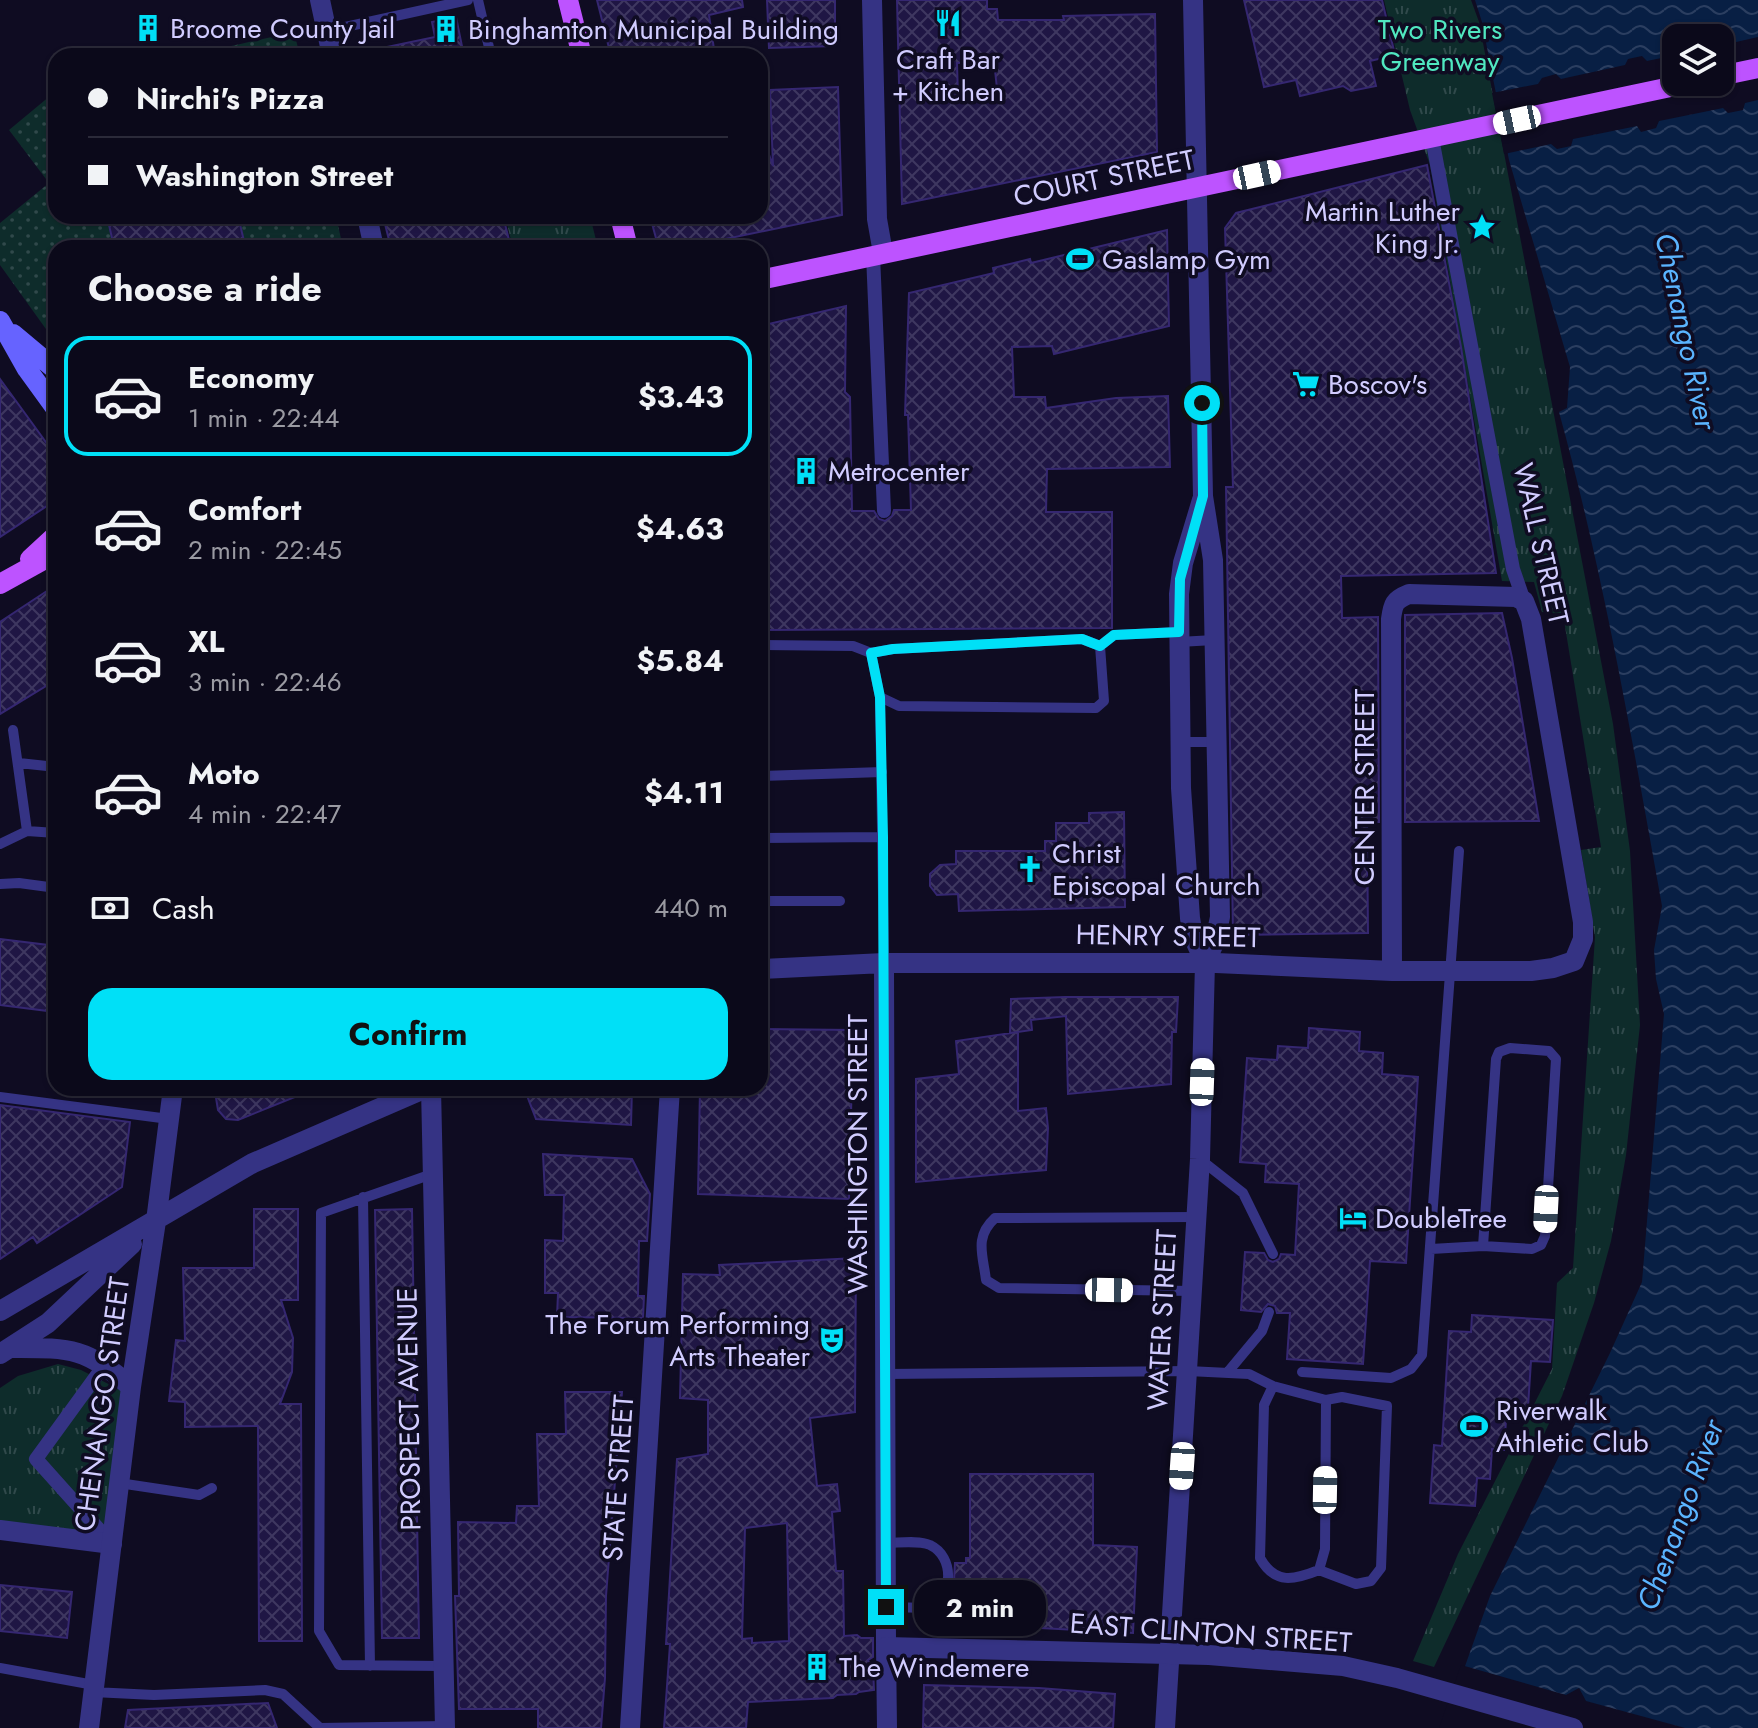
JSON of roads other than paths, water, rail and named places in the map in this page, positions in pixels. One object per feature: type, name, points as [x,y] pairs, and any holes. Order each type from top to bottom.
[{"type":"main road","points":[[568,0],[580,48]]},
{"type":"main road","points":[[1734,73],[1758,68]]},
{"type":"main road","name":"COURT STREET","points":[[768,278],[1662,89]]},
{"type":"main road","points":[[3,325],[48,363]]},
{"type":"main road","points":[[3,325],[48,398]]},
{"type":"main road","points":[[33,377],[48,389]]},
{"type":"main road","points":[[7,579],[48,542]]},
{"type":"main road","points":[[7,579],[48,557]]},
{"type":"street","points":[[320,0],[330,48]]},
{"type":"street","points":[[872,0],[884,511]]},
{"type":"street","name":"WATER STREET","points":[[1165,1728],[1200,1159],[1205,963],[1215,941],[1220,917],[1213,560],[1203,496],[1193,0]]},
{"type":"street","name":"WALL STREET","points":[[1432,138],[1513,569],[1531,619],[1583,922],[1583,939],[1574,961]]},
{"type":"street","name":"WATER STREET","points":[[1203,496],[1180,579],[1179,637],[1181,788],[1190,918],[1193,936],[1205,963]]},
{"type":"street","name":"CENTER STREET","points":[[1392,971],[1393,603],[1409,594],[1516,597],[1524,601]]},
{"type":"street","name":"HENRY STREET","points":[[768,969],[884,963],[1205,963],[1392,971],[1541,971],[1574,961]]},
{"type":"street","name":"WASHINGTON STREET","points":[[884,963],[887,1728]]},
{"type":"street","name":"CHENANGO STREET","points":[[89,1728],[131,1387],[172,1096]]},
{"type":"street","points":[[0,1311],[253,1163],[409,1096]]},
{"type":"street","name":"PROSPECT AVENUE","points":[[428,1096],[445,1727]]},
{"type":"street","name":"STATE STREET","points":[[630,1728],[670,1096]]},
{"type":"street","points":[[5,1351],[48,1323],[156,1221]]},
{"type":"street","points":[[5,1351],[54,1348],[85,1354],[105,1364],[131,1387]]},
{"type":"street","points":[[105,1364],[36,1459],[112,1544]]},
{"type":"street","points":[[0,1530],[112,1544]]},
{"type":"street","name":"EAST CLINTON STREET","points":[[886,1647],[1209,1655],[1330,1665],[1397,1678],[1573,1728]]},
{"type":"lane","points":[[327,31],[468,0]]},
{"type":"lane","points":[[478,0],[489,48]]},
{"type":"lane","points":[[1100,646],[1114,635],[1214,640]]},
{"type":"lane","points":[[768,645],[853,646],[871,653],[893,649],[1082,639],[1100,646]]},
{"type":"lane","points":[[880,697],[899,706],[1096,708],[1104,701],[1100,646]]},
{"type":"lane","points":[[871,653],[880,697],[884,963]]},
{"type":"lane","points":[[13,730],[27,831]]},
{"type":"lane","points":[[1181,742],[1216,742]]},
{"type":"lane","points":[[19,763],[48,766]]},
{"type":"lane","points":[[768,776],[882,772]]},
{"type":"lane","points":[[0,844],[27,831],[48,832]]},
{"type":"lane","points":[[768,838],[883,837]]},
{"type":"lane","points":[[1302,1372],[1391,1378],[1411,1369],[1422,1355],[1459,851]]},
{"type":"lane","points":[[0,884],[48,887]]},
{"type":"lane","points":[[768,901],[840,901]]},
{"type":"lane","points":[[1431,1249],[1483,1246],[1532,1249],[1541,1245],[1545,1236],[1556,1059],[1549,1051],[1510,1048],[1499,1052],[1496,1059],[1483,1246]]},
{"type":"lane","points":[[0,1097],[169,1119]]},
{"type":"lane","points":[[1200,1159],[1243,1193],[1273,1254]]},
{"type":"lane","points":[[432,1174],[321,1213],[319,1631],[339,1665],[443,1666]]},
{"type":"lane","points":[[363,1197],[370,1666]]},
{"type":"lane","points":[[1192,1291],[999,1288],[986,1280],[981,1240],[985,1227],[995,1218],[1196,1217]]},
{"type":"lane","points":[[1227,1373],[1262,1331],[1269,1312]]},
{"type":"lane","points":[[885,1374],[1188,1371],[1249,1374],[1273,1386],[1326,1400],[1342,1397],[1387,1406],[1381,1568],[1371,1581],[1356,1584],[1319,1570],[1299,1578],[1280,1578],[1267,1572],[1260,1558],[1264,1405],[1273,1386]]},
{"type":"lane","points":[[1319,1570],[1325,1549],[1326,1400]]},
{"type":"lane","points":[[119,1483],[199,1495],[212,1488]]},
{"type":"lane","points":[[886,1543],[927,1543],[938,1550],[945,1562],[949,1582],[945,1595],[931,1608],[886,1607]]},
{"type":"lane","points":[[0,1668],[94,1688],[154,1695],[265,1690],[283,1694],[320,1728],[445,1727]]},
{"type":"water","name":"Chenango River","points":[[1475,0],[1758,0],[1758,1728],[1443,1728],[1490,1596],[1642,1282],[1664,1014],[1656,979],[1654,950],[1662,906],[1603,596],[1559,412],[1567,408],[1570,367],[1509,160]]},
{"type":"place","name":"Craft Bar + Kitchen","points":[[948,23]]},
{"type":"place","name":"Broome County Jail","points":[[148,28]]},
{"type":"place","name":"Binghamton Municipal Building","points":[[446,29]]},
{"type":"place","name":"Martin Luther King Jr.","points":[[1482,227]]},
{"type":"place","name":"Gaslamp Gym","points":[[1080,259]]},
{"type":"place","name":"Boscov's","points":[[1306,384]]},
{"type":"place","name":"Metrocenter","points":[[806,471]]},
{"type":"place","name":"Christ Episcopal Church","points":[[1030,869]]},
{"type":"place","name":"DoubleTree","points":[[1353,1218]]},
{"type":"place","name":"The Forum Performing Arts Theater","points":[[832,1340]]},
{"type":"place","name":"Riverwalk Athletic Club","points":[[1474,1426]]},
{"type":"place","name":"The Windemere","points":[[817,1667]]},
{"type":"park label","name":"Two Rivers Greenway","points":[[1440,45]]}]
